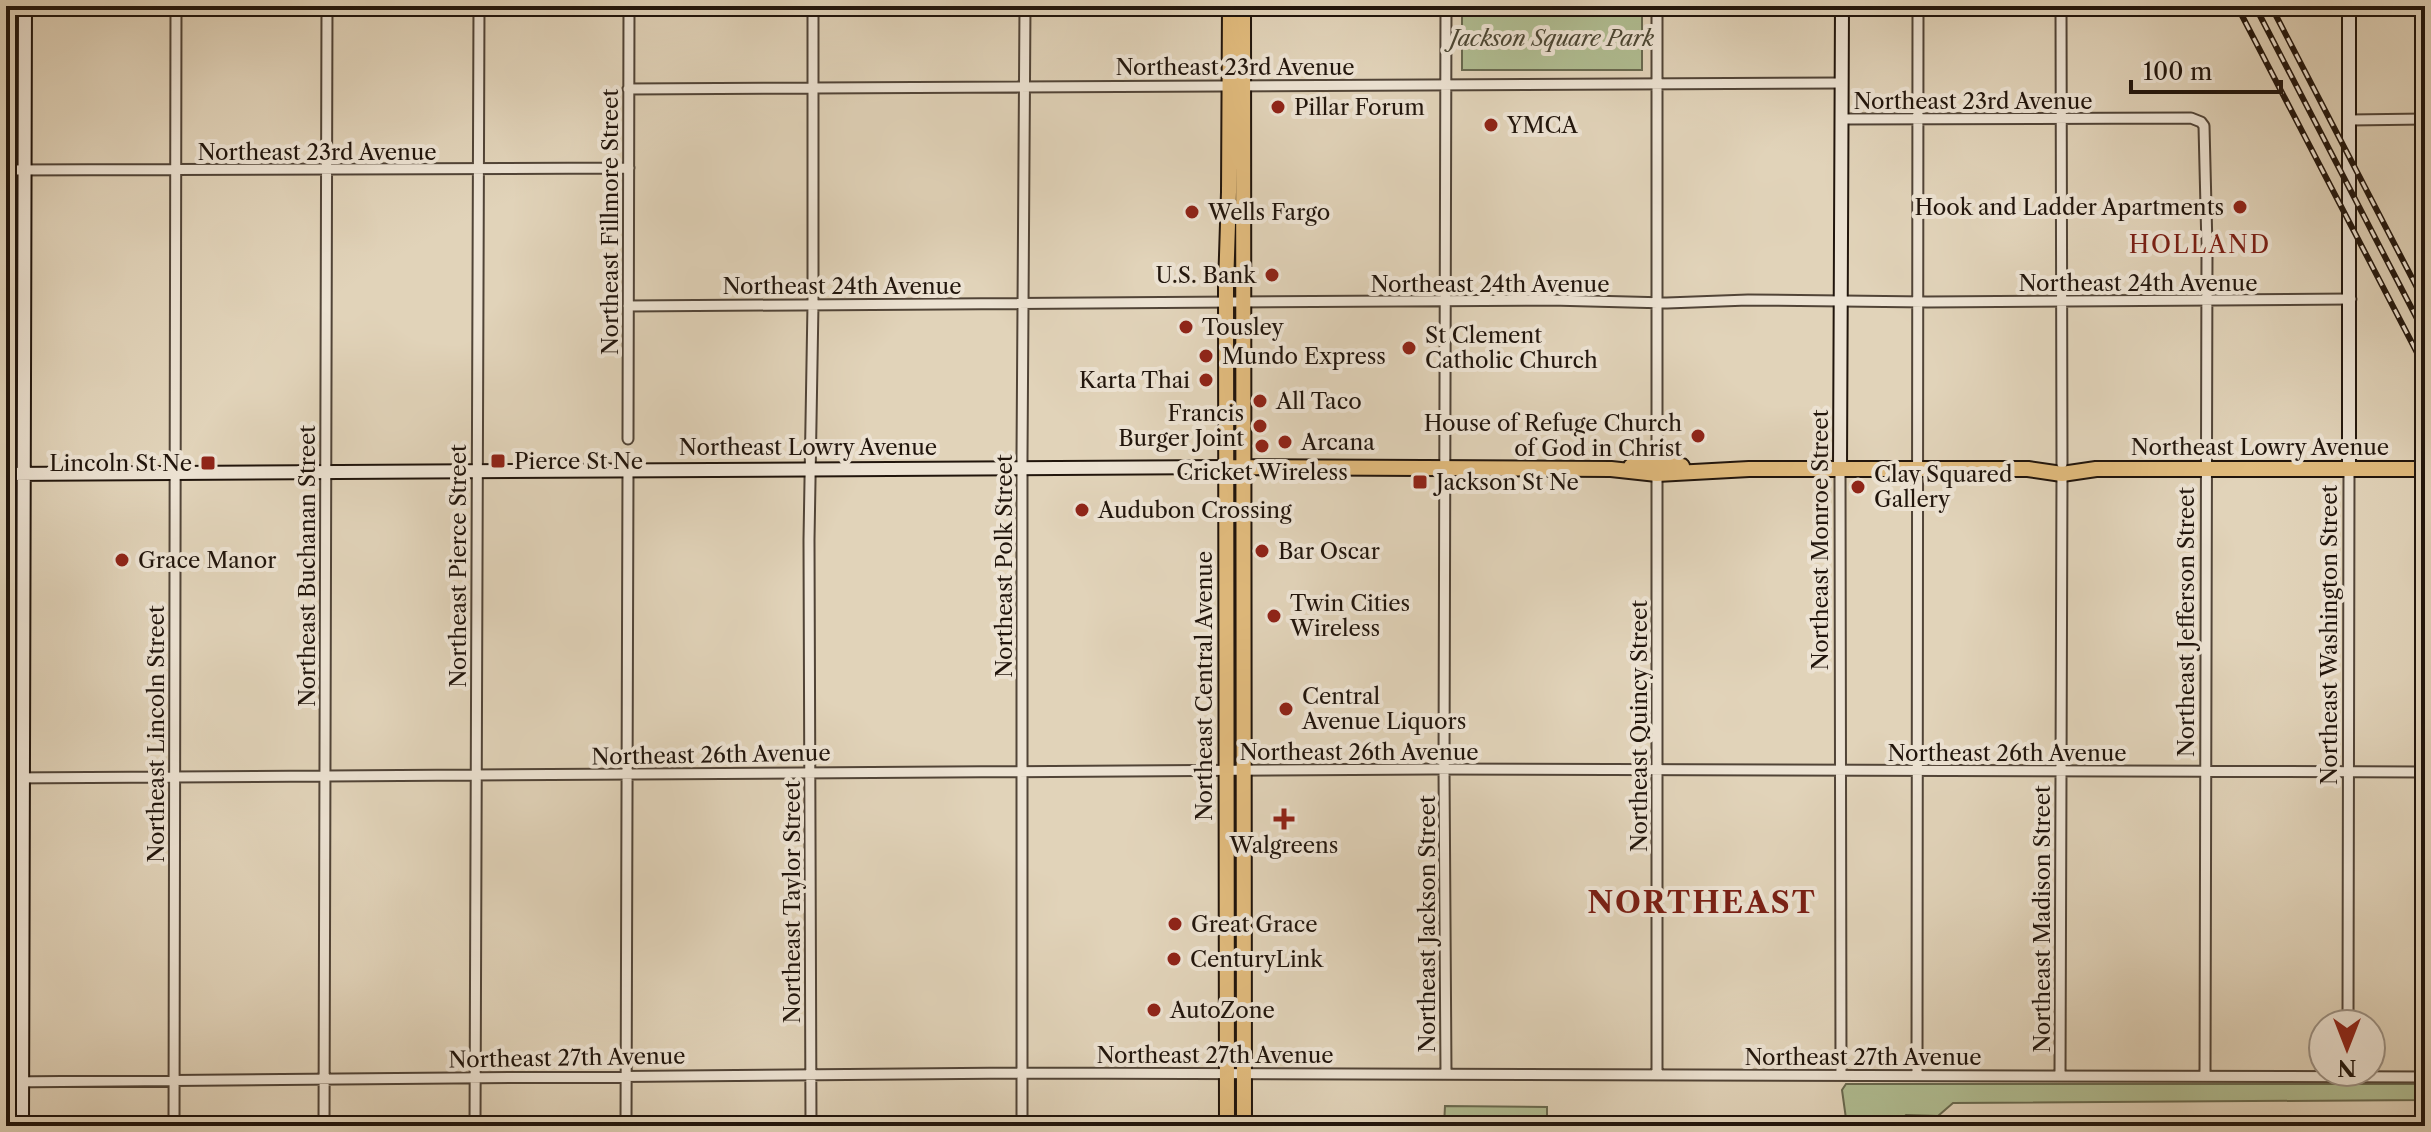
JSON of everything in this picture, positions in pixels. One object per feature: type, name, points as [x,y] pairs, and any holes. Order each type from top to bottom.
[{"type":"main road","points":[[22,1126],[25,6]]},
{"type":"main road","name":"Northeast Central Avenue","points":[[1230,6],[1236,85],[1242,302],[1244,1126]]},
{"type":"main road","name":"Northeast Central Avenue","points":[[1227,1126],[1226,302],[1236,85],[1243,6]]},
{"type":"main road","name":"Northeast Monroe Street","points":[[1840,469],[1842,6]]},
{"type":"main road","name":"Northeast Washington Street","points":[[2349,6],[2349,469]]},
{"type":"main road","name":"Northeast Lowry Avenue","points":[[6,474],[1226,467],[2425,469]]},
{"type":"street","name":"Northeast Lincoln Street","points":[[174,1126],[176,6]]},
{"type":"street","name":"Northeast Buchanan Street","points":[[324,1126],[327,6]]},
{"type":"street","name":"Northeast Pierce Street","points":[[475,1126],[479,6]]},
{"type":"street","name":"Northeast Fillmore Street","points":[[628,439],[629,6]]},
{"type":"street","name":"Northeast Taylor Street","points":[[811,1126],[813,6]]},
{"type":"street","name":"Northeast Polk Street","points":[[1022,1126],[1025,6]]},
{"type":"street","name":"Northeast Jackson Street","points":[[1446,6],[1446,1073]]},
{"type":"street","name":"Northeast Quincy Street","points":[[1657,6],[1657,1074]]},
{"type":"street","points":[[1917,1075],[1918,6]]},
{"type":"street","name":"Northeast Madison Street","points":[[2060,1076],[2061,6]]},
{"type":"street","name":"Northeast 23rd Avenue","points":[[628,89],[1841,83]]},
{"type":"street","name":"Northeast 23rd Avenue","points":[[1841,119],[2191,118],[2201,122]]},
{"type":"street","points":[[2350,120],[2425,119]]},
{"type":"street","name":"Northeast Jefferson Street","points":[[2201,122],[2206,131],[2205,1076]]},
{"type":"street","name":"Northeast 23rd Avenue","points":[[6,170],[629,168]]},
{"type":"street","name":"Northeast 24th Avenue","points":[[628,306],[1551,300],[1657,303],[1841,300],[2206,302],[2351,299]]},
{"type":"street","points":[[626,1126],[628,469]]},
{"type":"street","name":"Northeast Monroe Street","points":[[1840,469],[1841,1075]]},
{"type":"street","name":"Northeast Washington Street","points":[[2348,1008],[2349,469]]},
{"type":"street","name":"Northeast 26th Avenue","points":[[6,778],[1022,770],[2425,772]]},
{"type":"street","name":"Northeast 27th Avenue","points":[[6,1082],[1227,1072],[2307,1075]]},
{"type":"street","name":"Northeast 27th Avenue","points":[[2387,1076],[2425,1077]]},
{"type":"green space","name":"Jackson Square Park","points":[[1462,6],[1642,6],[1642,70],[1462,70]]},
{"type":"green space","points":[[6,182],[10,182],[10,462],[6,462]]},
{"type":"green space","points":[[1846,1084],[2307,1084],[2307,1088],[2387,1088],[2387,1084],[2425,1084],[2425,1100],[1953,1103],[1938,1116],[1906,1115],[1896,1126],[1847,1126],[1842,1090]]},
{"type":"green space","points":[[1445,1106],[1547,1107],[1547,1126],[1444,1126]]},
{"type":"railway","points":[[2237,6],[2425,368]]},
{"type":"railway","points":[[2255,6],[2425,334]]},
{"type":"railway","points":[[2271,6],[2425,303]]},
{"type":"place","name":"Pillar Forum","points":[[1278,107]]},
{"type":"place","name":"YMCA","points":[[1491,125]]},
{"type":"place","name":"Hook and Ladder Apartments","points":[[2240,207]]},
{"type":"place","name":"Wells Fargo","points":[[1192,212]]},
{"type":"place","name":"U.S. Bank","points":[[1272,275]]},
{"type":"place","name":"Tousley","points":[[1186,327]]},
{"type":"place","name":"St Clement Catholic Church","points":[[1409,348]]},
{"type":"place","name":"Mundo Express","points":[[1206,356]]},
{"type":"place","name":"Karta Thai","points":[[1206,380]]},
{"type":"place","name":"All Taco","points":[[1260,401]]},
{"type":"place","name":"Francis Burger Joint","points":[[1260,426]]},
{"type":"place","name":"House of Refuge Church of God in Christ","points":[[1698,436]]},
{"type":"place","name":"Arcana","points":[[1285,442]]},
{"type":"place","name":"Cricket Wireless","points":[[1262,446]]},
{"type":"place","name":"Pierce St Ne","points":[[498,461]]},
{"type":"place","name":"Lincoln St Ne","points":[[208,463]]},
{"type":"place","name":"Jackson St Ne","points":[[1420,482]]},
{"type":"place","name":"Clay Squared Gallery","points":[[1858,487]]},
{"type":"place","name":"Audubon Crossing","points":[[1082,510]]},
{"type":"place","name":"Bar Oscar","points":[[1262,551]]},
{"type":"place","name":"Grace Manor","points":[[122,560]]},
{"type":"place","name":"Twin Cities Wireless","points":[[1274,616]]},
{"type":"place","name":"Central Avenue Liquors","points":[[1286,709]]},
{"type":"place","name":"Walgreens","points":[[1284,819]]},
{"type":"place","name":"Great Grace","points":[[1175,924]]},
{"type":"place","name":"CenturyLink","points":[[1174,959]]},
{"type":"place","name":"AutoZone","points":[[1154,1010]]},
{"type":"district","name":"HOLLAND","points":[[2200,244]]},
{"type":"district","name":"NORTHEAST","points":[[1702,902]]}]
